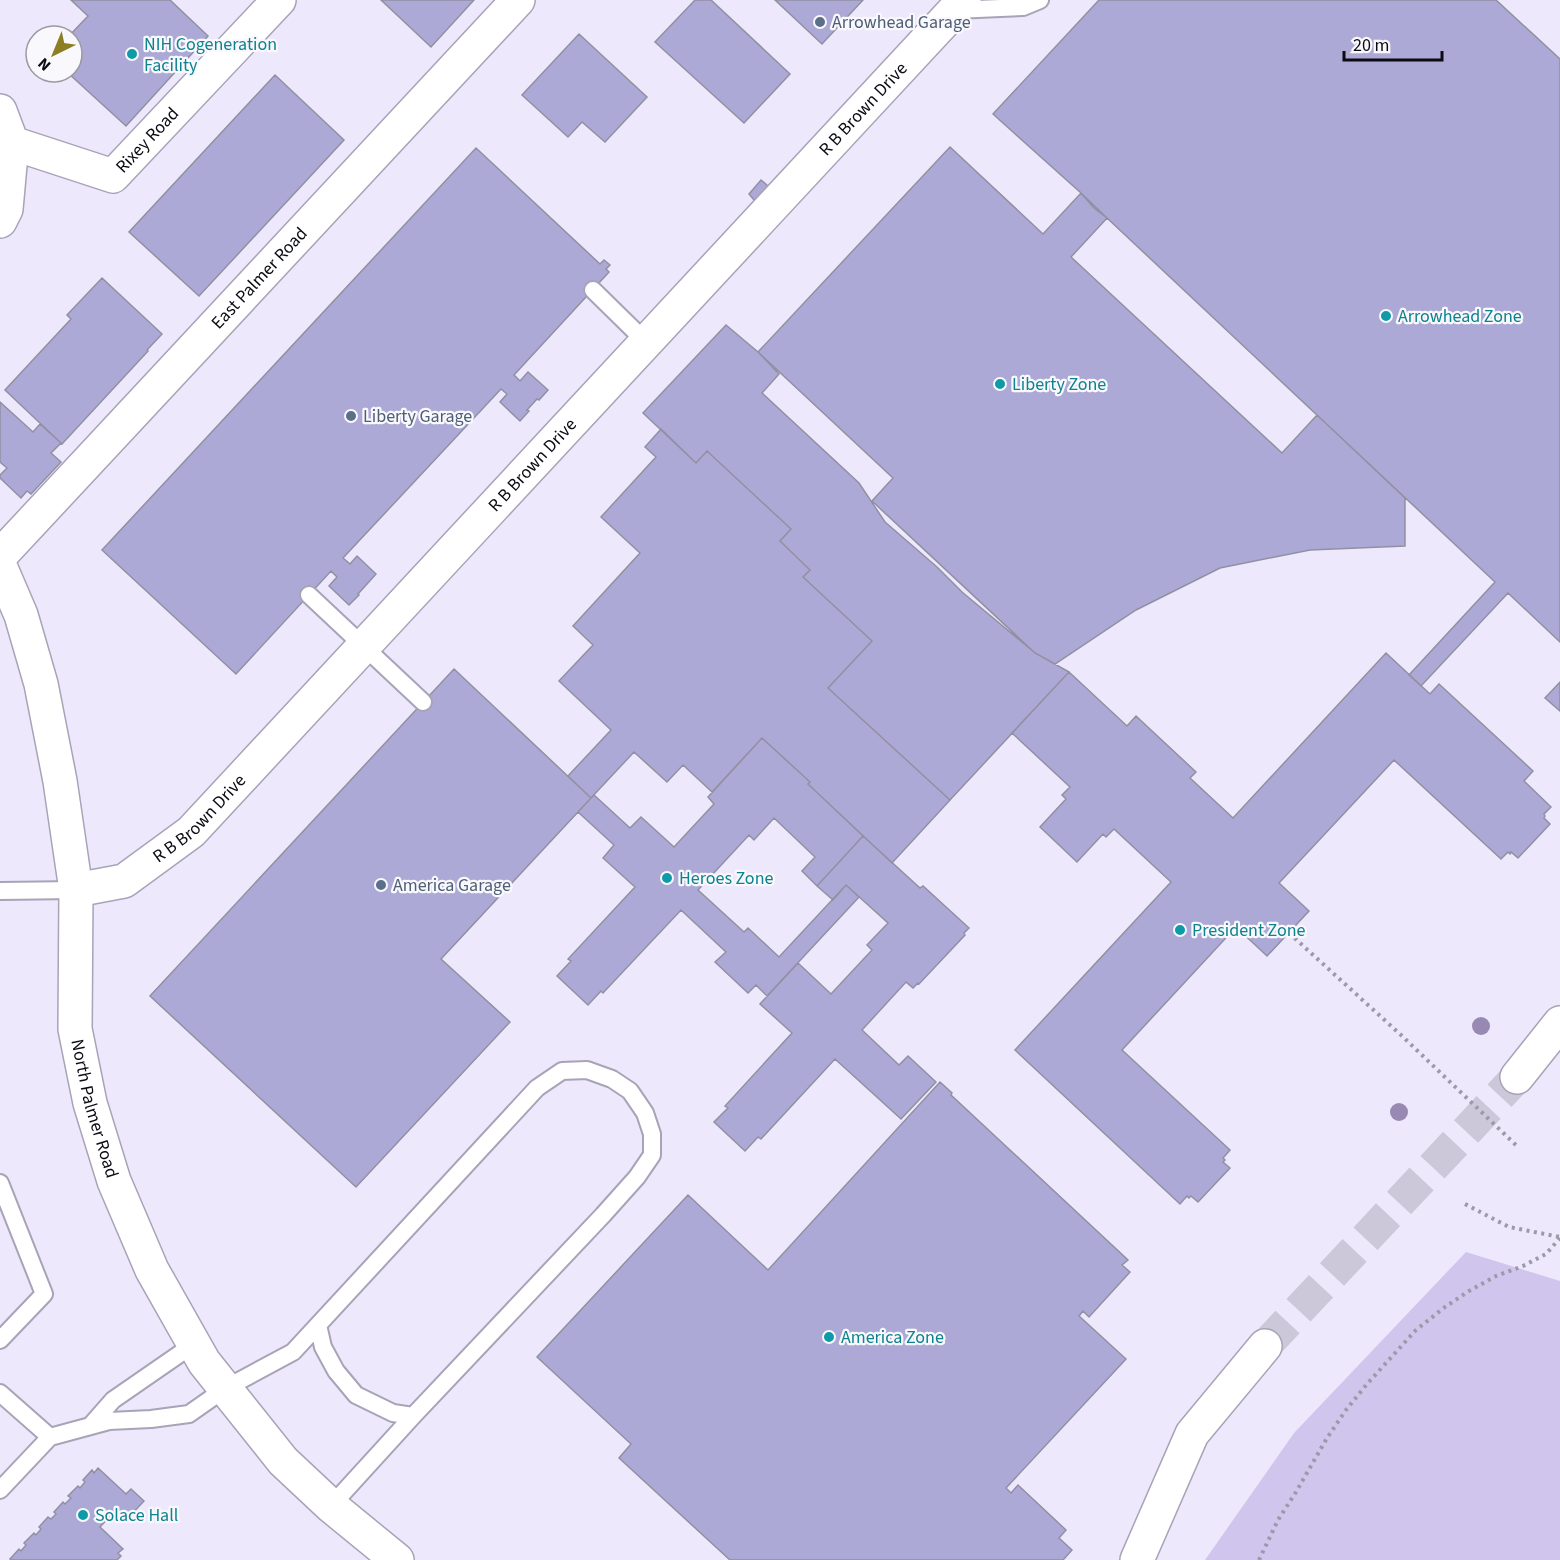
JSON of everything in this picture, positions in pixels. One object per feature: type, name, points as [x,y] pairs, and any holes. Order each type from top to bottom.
[{"type":"street","name":"Rixey Road","points":[[12,143],[113,176],[279,0]]},
{"type":"street","name":"East Palmer Road","points":[[0,556],[518,0]]},
{"type":"street","name":"R B Brown Drive","points":[[76,890],[124,881],[192,832],[959,5]]},
{"type":"street","points":[[0,111],[12,143],[6,209],[0,221]]},
{"type":"street","name":"North Palmer Road","points":[[0,566],[21,615],[41,684],[60,781],[76,890],[75,1029],[90,1103],[114,1181],[152,1270],[204,1362],[283,1461],[331,1506],[397,1560]]},
{"type":"street","points":[[1517,1077],[1560,1023]]},
{"type":"street","points":[[1137,1560],[1192,1434],[1264,1346]]},
{"type":"lane","points":[[959,5],[1023,7],[1040,0]]},
{"type":"lane","points":[[593,290],[646,342]]},
{"type":"lane","points":[[309,595],[423,702]]},
{"type":"lane","points":[[0,891],[76,890]]},
{"type":"lane","points":[[0,1490],[50,1437],[109,1421],[189,1414],[226,1388],[293,1352],[537,1088],[562,1071],[587,1070],[612,1079],[630,1091],[645,1113],[652,1134],[652,1155],[637,1177],[412,1416],[331,1506]]},
{"type":"lane","points":[[0,1183],[44,1294],[0,1340]]},
{"type":"lane","points":[[318,1325],[323,1347],[336,1371],[356,1395],[393,1413],[412,1416]]},
{"type":"lane","points":[[92,1425],[113,1400],[194,1344]]},
{"type":"lane","points":[[0,1393],[50,1437]]},
{"type":"path","points":[[1288,933],[1401,1035],[1518,1147]]},
{"type":"path","points":[[1258,1560],[1278,1520],[1328,1438],[1360,1393],[1409,1337],[1469,1290],[1546,1254],[1560,1238],[1509,1227],[1466,1204]]},
{"type":"shaded area","points":[[1466,1252],[1560,1281],[1560,1560],[1205,1560],[1294,1433]]},
{"type":"building","name":"NIH Cogeneration Facility","points":[[71,0],[170,0],[208,36],[126,126],[80,84],[84,84],[84,24],[80,24],[88,16]]},
{"type":"building","points":[[381,0],[474,0],[431,47]]},
{"type":"building","points":[[695,0],[711,0],[790,74],[744,123],[655,42]]},
{"type":"building","name":"Arrowhead Garage","points":[[775,0],[863,0],[822,44]]},
{"type":"building","name":"Arrowhead Zone","points":[[1099,0],[1496,0],[1560,59],[1560,642],[1508,593],[1421,686],[1409,675],[1495,582],[1094,208],[1081,193],[993,114]]},
{"type":"building","points":[[579,34],[647,97],[605,142],[582,122],[568,137],[522,95]]},
{"type":"building","points":[[275,75],[344,140],[199,296],[129,232]]},
{"type":"building","name":"Liberty Zone","points":[[950,147],[1043,234],[1081,193],[1107,218],[1071,257],[1282,453],[1317,415],[1405,498],[1405,546],[1310,550],[1220,568],[1136,610],[1055,664],[1035,653],[872,501],[893,478],[758,352]]},
{"type":"building","name":"Liberty Garage","points":[[476,148],[600,264],[604,260],[610,265],[606,269],[609,272],[514,375],[520,381],[528,372],[548,390],[527,410],[529,411],[520,421],[500,402],[507,394],[501,389],[343,558],[350,564],[357,556],[376,574],[359,595],[349,605],[329,586],[337,577],[331,571],[236,674],[102,550]]},
{"type":"building","points":[[761,180],[768,186],[755,201],[749,194]]},
{"type":"building","points":[[102,278],[162,334],[62,444],[5,390],[71,319],[67,315]]},
{"type":"building","points":[[726,325],[758,352],[779,374],[762,393],[859,483],[885,522],[962,592],[1035,653],[1069,672],[950,800],[828,688],[872,641],[803,577],[810,570],[780,541],[791,529],[707,451],[696,463],[643,413]]},
{"type":"building","points":[[0,402],[33,432],[40,424],[61,443],[51,453],[61,462],[31,494],[27,491],[21,498],[0,478],[7,468],[0,462]]},
{"type":"building","points":[[661,429],[696,463],[707,451],[791,529],[780,541],[810,570],[803,577],[872,641],[828,688],[950,800],[892,863],[762,738],[712,792],[683,765],[667,782],[634,752],[591,798],[568,776],[611,730],[559,681],[593,645],[573,626],[640,553],[601,517],[656,457],[645,447]]},
{"type":"building","name":"President Zone","points":[[1386,653],[1430,694],[1439,684],[1533,771],[1524,781],[1551,807],[1544,814],[1544,818],[1550,824],[1518,858],[1508,852],[1501,859],[1394,760],[1279,883],[1309,911],[1267,956],[1236,927],[1122,1050],[1230,1150],[1223,1158],[1225,1160],[1223,1162],[1230,1168],[1198,1202],[1191,1196],[1189,1198],[1187,1196],[1180,1204],[1015,1050],[1171,882],[1114,829],[1106,837],[1103,834],[1077,862],[1040,827],[1066,799],[1062,795],[1070,787],[1012,733],[1069,672],[1127,726],[1136,716],[1196,772],[1190,778],[1233,818]]},
{"type":"building","name":"America Garage","points":[[454,669],[591,798],[441,959],[510,1022],[356,1187],[150,996]]},
{"type":"building","points":[[1560,682],[1560,711],[1545,698]]},
{"type":"building","name":"Heroes Zone","points":[[762,738],[810,782],[808,784],[863,836],[817,886],[802,871],[815,857],[774,818],[754,840],[749,835],[698,890],[744,932],[748,928],[779,957],[846,885],[859,897],[767,996],[756,985],[748,993],[715,962],[726,952],[681,910],[603,993],[601,991],[588,1005],[557,976],[571,961],[568,959],[635,887],[603,858],[614,845],[578,812],[594,795],[630,828],[641,817],[674,847],[714,804],[708,797]]},
{"type":"building","points":[[863,836],[920,888],[923,886],[969,928],[919,984],[913,988],[906,982],[862,1030],[899,1065],[908,1056],[936,1082],[901,1119],[835,1059],[761,1139],[758,1137],[745,1151],[714,1122],[728,1108],[725,1106],[792,1033],[760,1004],[798,963],[831,994],[872,950],[867,945],[888,923],[846,885],[833,900],[817,886]]},
{"type":"building","name":"America Zone","points":[[940,1082],[952,1093],[951,1095],[1128,1260],[1122,1265],[1130,1272],[1089,1317],[1083,1311],[1079,1316],[1126,1359],[1006,1488],[1011,1493],[1018,1485],[1066,1530],[1059,1538],[1072,1550],[1063,1560],[730,1560],[619,1458],[631,1444],[537,1357],[688,1195],[768,1270]]},
{"type":"building","name":"Solace Hall","points":[[98,1468],[126,1494],[131,1489],[144,1501],[125,1521],[115,1511],[100,1527],[123,1549],[118,1553],[121,1556],[117,1560],[11,1560],[34,1533],[36,1535],[41,1529],[39,1527],[48,1517],[51,1519],[63,1502],[65,1504],[71,1498],[68,1496],[78,1486],[80,1488],[85,1482],[83,1480],[92,1470],[94,1473]]},
{"type":"tunnel","points":[[1265,1346],[1517,1077]]},
{"type":"place","name":"Arrowhead Garage","points":[[820,22]]},
{"type":"place","name":"NIH Cogeneration Facility","points":[[132,54]]},
{"type":"place","name":"Arrowhead Zone","points":[[1386,316]]},
{"type":"place","name":"Liberty Zone","points":[[1000,384]]},
{"type":"place","name":"Liberty Garage","points":[[351,416]]},
{"type":"place","name":"Heroes Zone","points":[[667,878]]},
{"type":"place","name":"America Garage","points":[[381,885]]},
{"type":"place","name":"President Zone","points":[[1180,930]]},
{"type":"place","name":"America Zone","points":[[829,1337]]},
{"type":"place","name":"Solace Hall","points":[[83,1515]]}]
